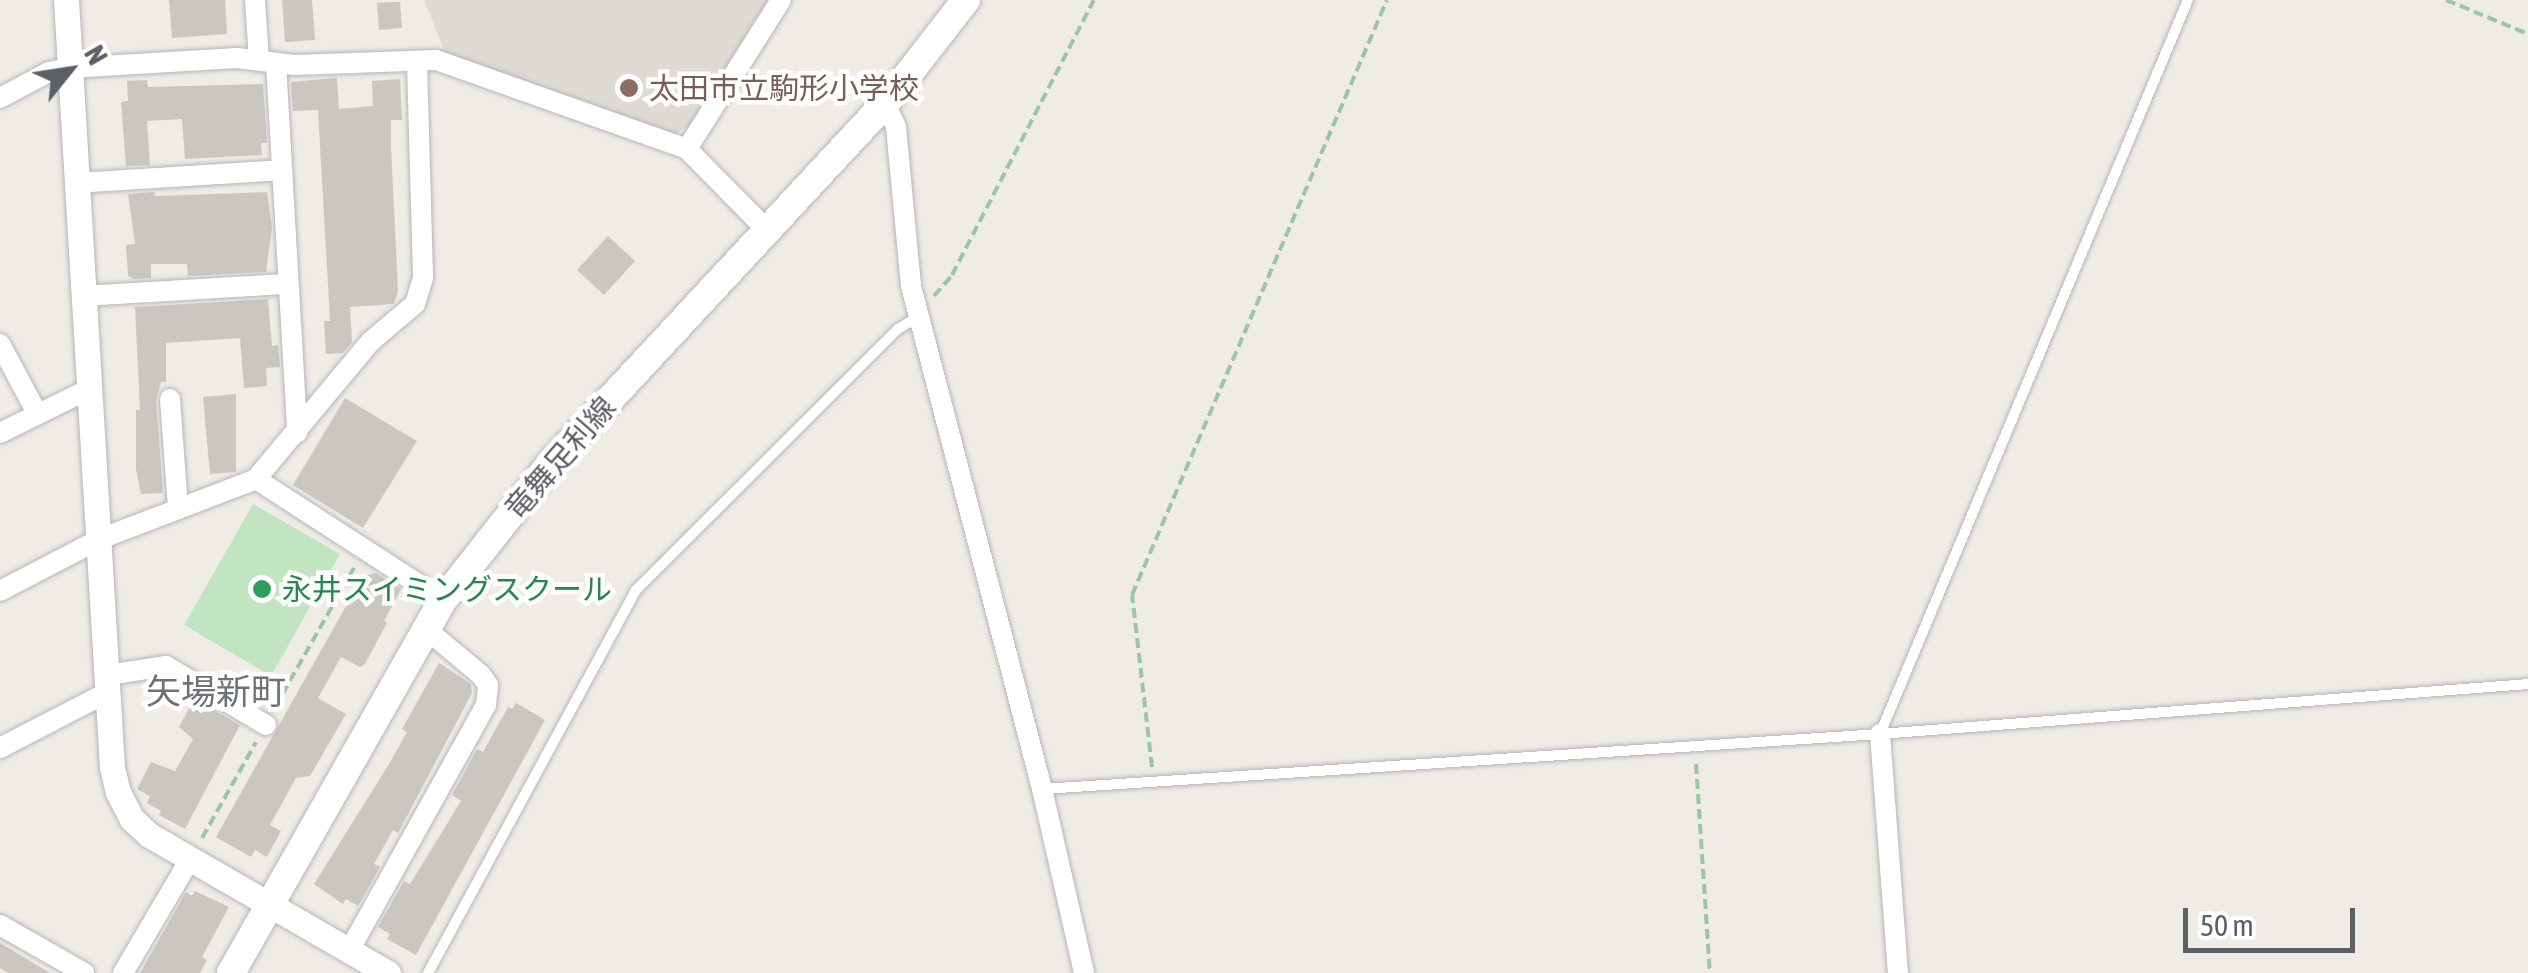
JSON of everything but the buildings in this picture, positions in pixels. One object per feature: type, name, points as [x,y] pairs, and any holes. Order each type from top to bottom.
[{"type":"main road","name":"竜舞足利線","points":[[231,973],[443,600],[550,464],[885,104],[966,0]]},
{"type":"street","points":[[66,0],[112,767],[118,792],[132,819],[148,835],[388,973]]},
{"type":"street","points":[[255,0],[282,170],[297,432]]},
{"type":"street","points":[[687,149],[781,0]]},
{"type":"street","points":[[0,98],[49,72],[68,68],[436,60],[687,149],[768,231]]},
{"type":"street","points":[[0,591],[100,539],[256,479],[370,342],[415,304],[423,277],[417,62]]},
{"type":"street","points":[[885,104],[896,127],[911,286],[1042,789],[1084,973]]},
{"type":"street","points":[[76,182],[282,170]]},
{"type":"street","points":[[84,296],[288,284]]},
{"type":"street","points":[[0,344],[37,413]]},
{"type":"street","points":[[0,434],[88,389]]},
{"type":"street","points":[[170,399],[178,510]]},
{"type":"street","points":[[256,479],[443,600]]},
{"type":"street","points":[[348,950],[486,705],[488,684],[481,675],[426,628]]},
{"type":"street","points":[[0,748],[108,683],[166,666],[266,725]]},
{"type":"street","points":[[1880,734],[1898,973]]},
{"type":"street","points":[[123,973],[189,861]]},
{"type":"street","points":[[0,925],[84,973]]},
{"type":"lane","points":[[1880,734],[2188,0]]},
{"type":"lane","points":[[428,973],[636,590],[898,329],[919,316]]},
{"type":"lane","points":[[1042,789],[1880,734],[2528,684]]},
{"type":"path","points":[[919,316],[952,274],[1094,0]]},
{"type":"path","points":[[1154,784],[1132,595],[1387,0]]},
{"type":"path","points":[[2446,0],[2528,34]]},
{"type":"path","points":[[1695,744],[1710,973]]},
{"type":"shaded area","name":"太田市立駒形小学校","points":[[424,0],[768,0],[691,125],[673,135],[445,52]]},
{"type":"green space","name":"永井スイミングスクール","points":[[253,504],[340,554],[271,676],[184,625]]},
{"type":"place","name":"太田市立駒形小学校","points":[[629,88]]},
{"type":"place","name":"永井スイミングスクール","points":[[262,589]]},
{"type":"district","name":"矢場新町","points":[[216,691]]}]
